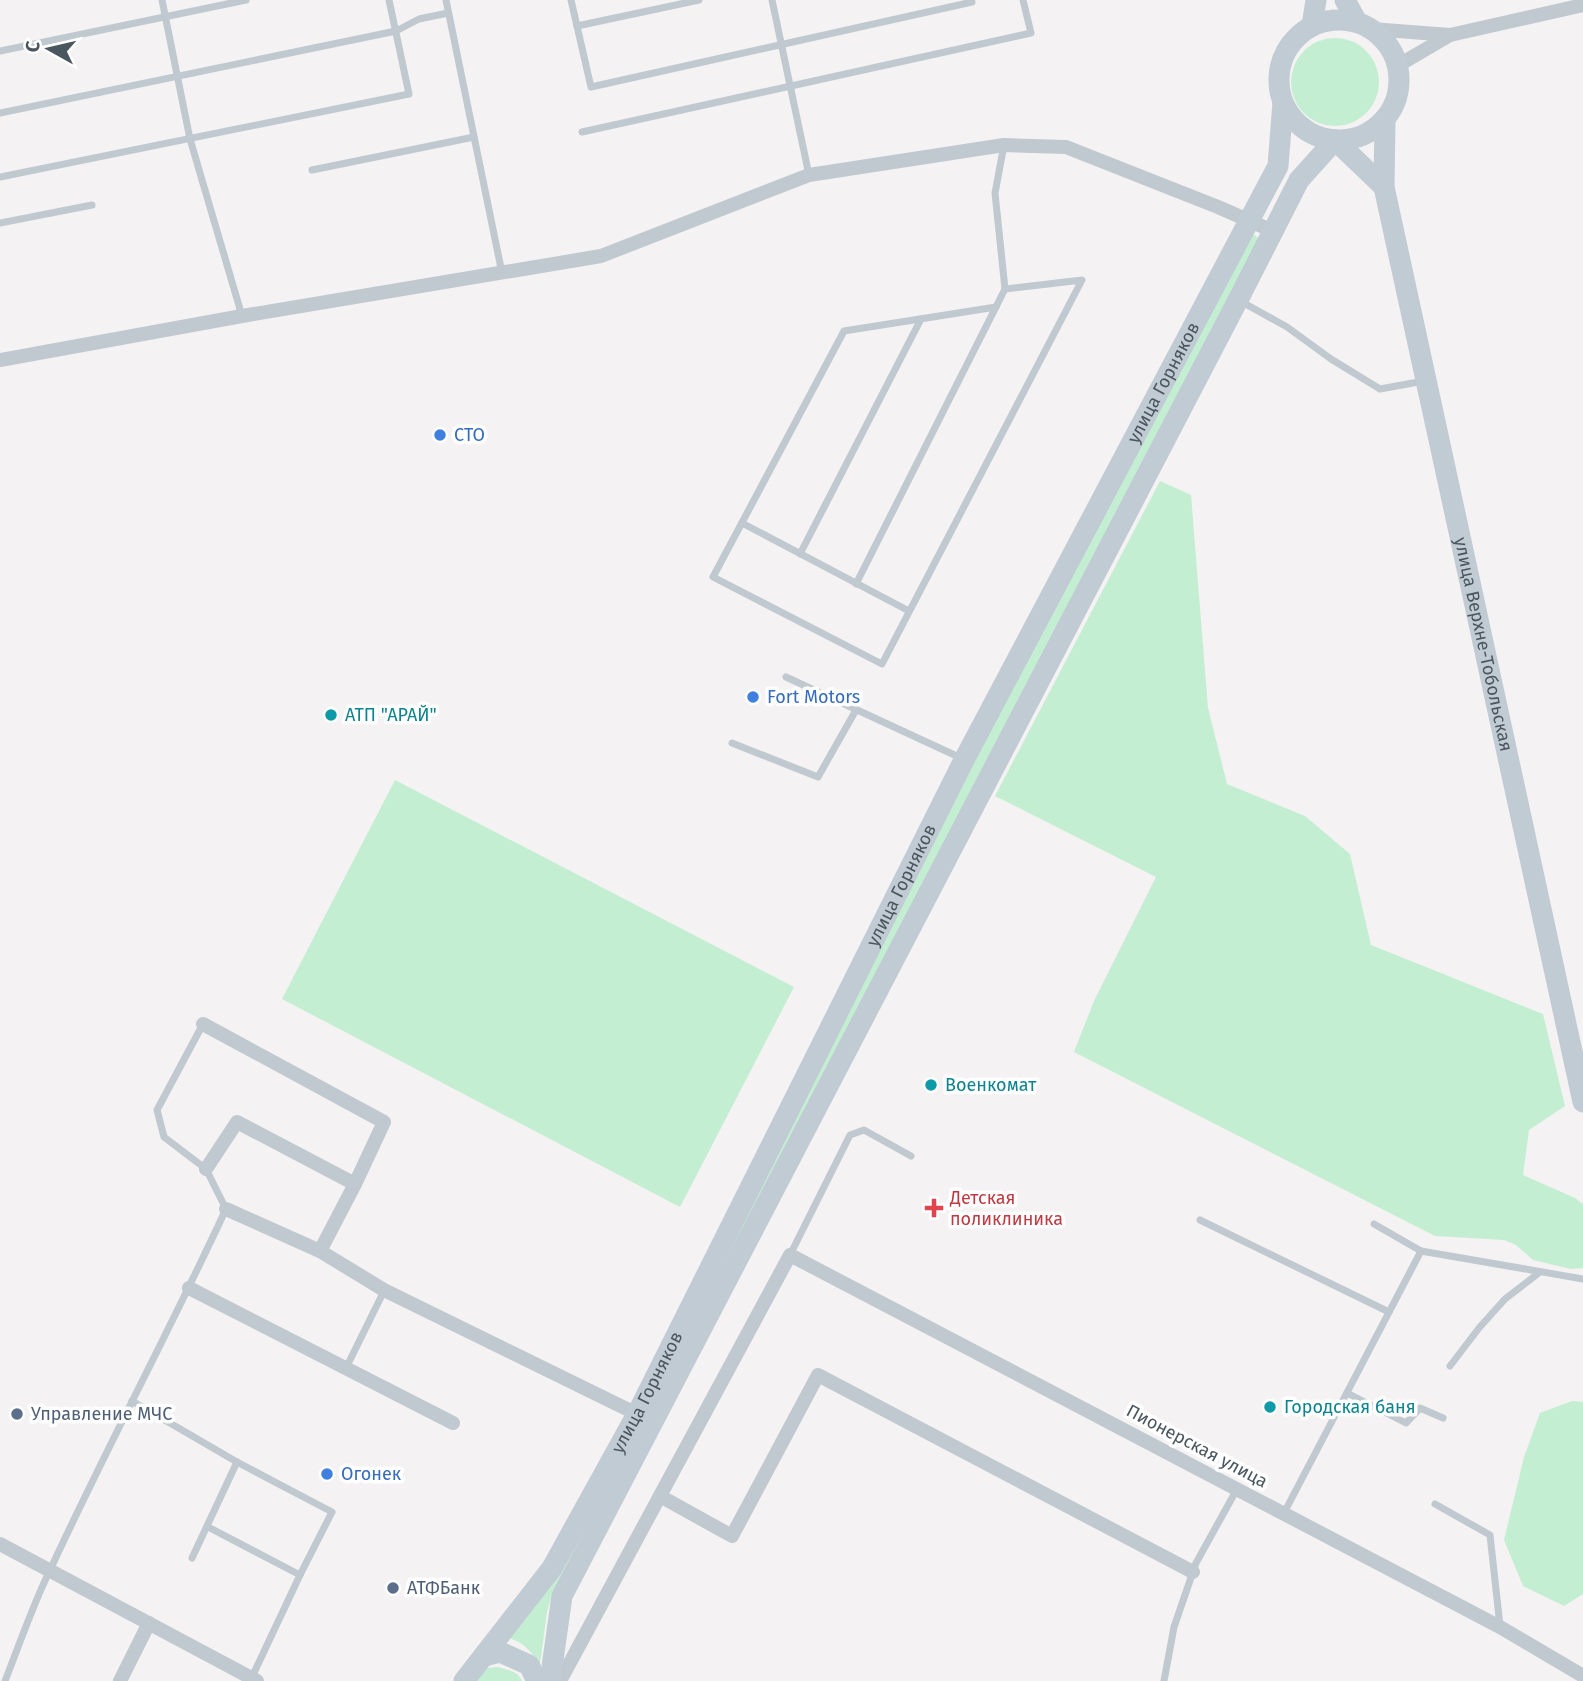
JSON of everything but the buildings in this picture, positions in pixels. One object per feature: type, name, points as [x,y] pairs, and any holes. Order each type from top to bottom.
[{"type":"street","points":[[1311,26],[1317,0]]},
{"type":"street","points":[[1345,0],[1364,25],[1383,38],[1392,51],[1399,84],[1394,103],[1385,119],[1371,131],[1353,138],[1335,140],[1318,137],[1303,129],[1291,117],[1278,85],[1286,50],[1297,36],[1326,20],[1342,19],[1364,25],[1450,35]]},
{"type":"street","points":[[1397,66],[1450,35],[1583,5]]},
{"type":"street","name":"улица Горняков","points":[[464,1681],[552,1568],[637,1414],[964,760],[1278,166],[1283,102]]},
{"type":"street","name":"улица Верхне-Тобольская","points":[[1385,119],[1384,187],[1583,1102]]},
{"type":"street","points":[[1335,140],[1384,187]]},
{"type":"street","name":"улица Горняков","points":[[550,1681],[562,1596],[1299,180],[1335,140]]},
{"type":"street","points":[[0,360],[601,256],[809,175],[1004,145],[1066,147],[1273,231]]},
{"type":"street","points":[[203,1024],[384,1122],[320,1251]]},
{"type":"street","points":[[206,1169],[237,1122],[355,1184]]},
{"type":"street","points":[[226,1209],[320,1251],[384,1290],[637,1414]]},
{"type":"street","points":[[559,1681],[790,1255]]},
{"type":"street","name":"Пионерская улица","points":[[790,1255],[1500,1627],[1583,1676]]},
{"type":"street","points":[[189,1288],[453,1423]]},
{"type":"street","points":[[660,1496],[732,1536],[818,1375],[1193,1572]]},
{"type":"street","points":[[0,1544],[254,1680]]},
{"type":"street","points":[[120,1681],[149,1623]]},
{"type":"street","points":[[484,1656],[500,1651],[530,1665],[537,1681]]},
{"type":"lane","points":[[162,0],[190,139],[242,316]]},
{"type":"lane","points":[[0,51],[246,0]]},
{"type":"lane","points":[[0,177],[409,94],[389,0]]},
{"type":"lane","points":[[446,0],[502,272]]},
{"type":"lane","points":[[571,0],[591,88],[972,2],[971,0]]},
{"type":"lane","points":[[577,26],[699,0]]},
{"type":"lane","points":[[772,0],[809,175]]},
{"type":"lane","points":[[582,132],[1031,33],[1023,0]]},
{"type":"lane","points":[[0,113],[396,31],[419,19],[448,13]]},
{"type":"lane","points":[[312,170],[474,137]]},
{"type":"lane","points":[[856,584],[1005,289],[995,193],[1004,145]]},
{"type":"lane","points":[[0,223],[92,205]]},
{"type":"lane","points":[[996,307],[844,331],[713,577],[882,664],[1082,281],[1005,289]]},
{"type":"lane","points":[[1238,300],[1287,327],[1331,359],[1380,389],[1426,381]]},
{"type":"lane","points":[[800,554],[921,319]]},
{"type":"lane","points":[[742,523],[909,611]]},
{"type":"lane","points":[[786,677],[964,760]]},
{"type":"lane","points":[[732,743],[818,777],[856,710]]},
{"type":"lane","points":[[5,1681],[49,1570],[226,1209],[206,1169],[164,1137],[157,1110],[203,1024]]},
{"type":"lane","points":[[790,1255],[850,1135],[864,1130],[911,1156]]},
{"type":"lane","points":[[1200,1220],[1389,1312]]},
{"type":"lane","points":[[1374,1224],[1421,1251],[1583,1279]]},
{"type":"lane","points":[[1284,1513],[1421,1251]]},
{"type":"lane","points":[[1450,1366],[1505,1299],[1540,1272]]},
{"type":"lane","points":[[345,1368],[384,1290]]},
{"type":"lane","points":[[1347,1393],[1406,1423],[1420,1408],[1443,1418]]},
{"type":"lane","points":[[131,1401],[237,1462],[332,1511],[300,1575],[254,1680]]},
{"type":"lane","points":[[192,1558],[237,1462]]},
{"type":"lane","points":[[1164,1681],[1174,1627],[1196,1563],[1237,1489]]},
{"type":"lane","points":[[1435,1504],[1490,1535],[1500,1627]]},
{"type":"lane","points":[[208,1527],[300,1575]]},
{"type":"green space","points":[[1335,38],[1352,42],[1366,51],[1375,65],[1379,82],[1375,99],[1366,113],[1352,122],[1335,126],[1318,122],[1304,113],[1295,99],[1291,82],[1295,65],[1304,51],[1318,42]]},
{"type":"green space","points":[[1255,235],[1258,243],[553,1591],[547,1612],[540,1664],[523,1645],[508,1638],[1250,236]]},
{"type":"green space","points":[[1160,481],[1191,495],[1208,708],[1227,784],[1305,816],[1350,854],[1371,945],[1543,1014],[1565,1106],[1529,1130],[1523,1175],[1583,1204],[1583,1268],[1571,1269],[1533,1260],[1516,1245],[1504,1240],[1435,1236],[1074,1052],[1094,1001],[1156,877],[995,796]]},
{"type":"green space","points":[[395,780],[794,987],[680,1207],[282,999]]},
{"type":"green space","points":[[1572,1401],[1583,1402],[1583,1594],[1564,1606],[1523,1586],[1504,1540],[1524,1457],[1540,1413]]},
{"type":"green space","points":[[498,1667],[515,1673],[522,1681],[471,1681],[486,1668]]},
{"type":"place","name":"СТО","points":[[440,435]]},
{"type":"place","name":"Fort Motors","points":[[753,697]]},
{"type":"place","name":"АТП \"АРАЙ\"","points":[[331,715]]},
{"type":"place","name":"Военкомат","points":[[931,1085]]},
{"type":"place","name":"Детская поликлиника","points":[[934,1208]]},
{"type":"place","name":"Городская баня","points":[[1270,1407]]},
{"type":"place","name":"Управление МЧС","points":[[17,1414]]},
{"type":"place","name":"Огонек","points":[[327,1474]]},
{"type":"place","name":"АТФБанк","points":[[393,1588]]}]
